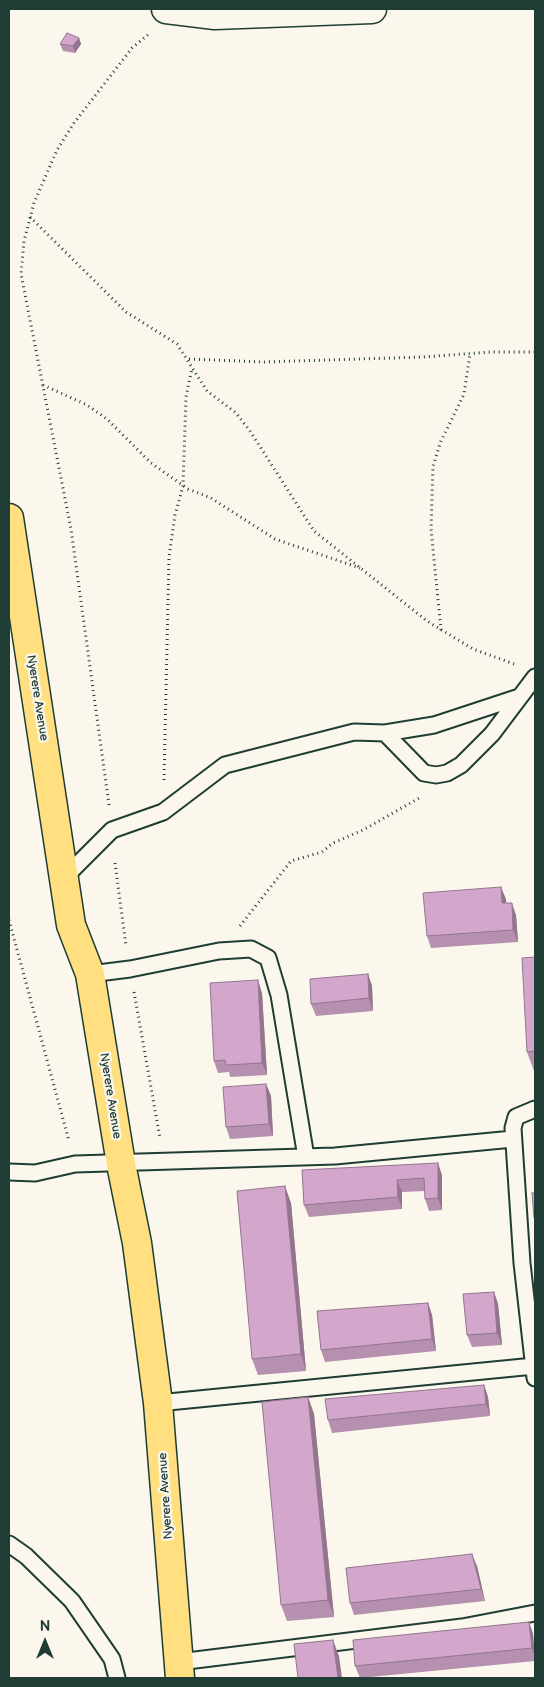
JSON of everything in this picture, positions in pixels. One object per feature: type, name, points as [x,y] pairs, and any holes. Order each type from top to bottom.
[{"type":"main road","name":"Nyerere Avenue","points":[[9,518],[71,925],[90,974],[121,1164],[137,1243],[158,1403],[179,1670]]},
{"type":"street","points":[[172,10],[215,15],[249,15],[372,9]]},
{"type":"lane","points":[[385,733],[424,773],[436,775],[447,773],[461,765],[492,734],[535,677]]},
{"type":"lane","points":[[64,878],[112,830],[163,812],[225,765],[354,732],[385,733],[434,725],[519,698]]},
{"type":"lane","points":[[90,974],[130,969],[219,951],[251,949],[268,958],[279,995],[306,1157]]},
{"type":"lane","points":[[158,1403],[535,1372],[529,1263],[513,1128],[516,1117],[535,1109]]},
{"type":"lane","points":[[9,1172],[35,1173],[75,1164],[335,1156],[513,1139]]},
{"type":"lane","points":[[9,1544],[26,1556],[72,1601],[112,1659],[117,1678]]},
{"type":"lane","points":[[179,1670],[535,1614]]},
{"type":"path","points":[[164,1161],[120,913],[104,760],[71,529],[21,274],[24,241],[34,203],[57,150],[74,123],[132,48],[172,10]]},
{"type":"path","points":[[30,217],[126,312],[177,344],[207,392],[236,413],[250,430],[314,531],[427,621],[473,649],[519,665]]},
{"type":"path","points":[[188,360],[272,362],[535,352]]},
{"type":"path","points":[[441,630],[430,529],[433,466],[441,441],[464,394],[470,354]]},
{"type":"path","points":[[163,812],[169,557],[175,515],[184,486],[186,397],[192,368]]},
{"type":"path","points":[[43,385],[87,405],[107,419],[151,463],[184,486],[211,498],[275,539],[363,569]]},
{"type":"path","points":[[219,951],[291,861],[322,852],[333,843],[401,810],[427,794],[447,773]]},
{"type":"path","points":[[9,920],[75,1164]]},
{"type":"building","points":[[67,33],[79,38],[73,46],[60,44]]},
{"type":"building","points":[[501,887],[502,903],[512,903],[513,930],[427,936],[423,893]]},
{"type":"building","points":[[535,957],[535,1051],[527,1052],[522,958]]},
{"type":"building","points":[[368,974],[369,998],[311,1004],[310,979]]},
{"type":"building","points":[[258,980],[262,1063],[226,1065],[225,1060],[214,1061],[210,983]]},
{"type":"building","points":[[266,1084],[269,1124],[226,1127],[223,1087]]},
{"type":"building","points":[[438,1163],[438,1198],[425,1199],[424,1178],[397,1180],[398,1197],[304,1205],[302,1170]]},
{"type":"building","points":[[285,1186],[301,1354],[252,1359],[237,1191]]},
{"type":"building","points":[[532,1193],[535,1193],[535,1218],[534,1218]]},
{"type":"building","points":[[494,1292],[497,1333],[467,1335],[463,1294]]},
{"type":"building","points":[[428,1303],[432,1339],[321,1350],[317,1311]]},
{"type":"building","points":[[484,1385],[486,1404],[328,1420],[325,1399]]},
{"type":"building","points":[[308,1397],[328,1600],[281,1605],[262,1402]]},
{"type":"building","points":[[472,1554],[481,1589],[350,1603],[346,1568]]},
{"type":"building","points":[[529,1622],[532,1648],[355,1666],[353,1640]]},
{"type":"building","points":[[333,1640],[338,1678],[298,1678],[294,1644]]}]
